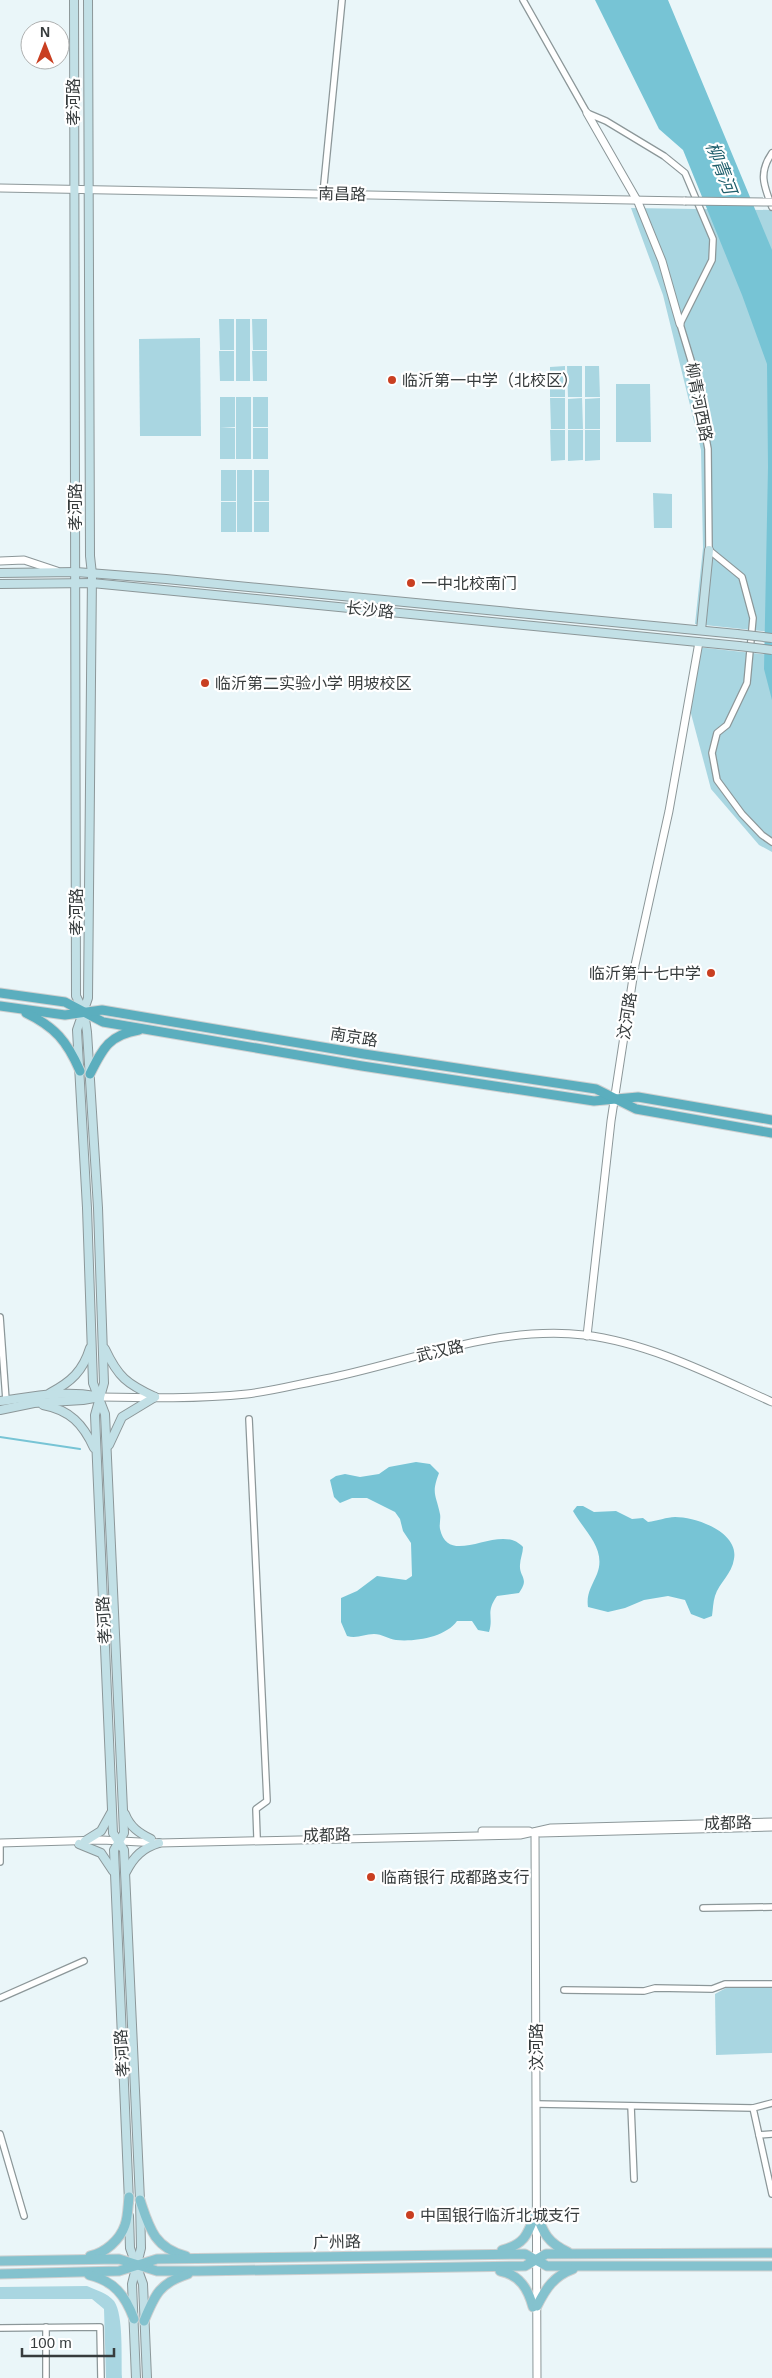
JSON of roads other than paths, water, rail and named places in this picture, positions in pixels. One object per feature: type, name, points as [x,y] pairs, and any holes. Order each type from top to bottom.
[{"type":"highway","name":"南京路","points":[[0,993],[65,1002],[103,1022],[362,1066],[594,1101],[638,1097],[772,1120]]},
{"type":"highway","name":"南京路","points":[[0,1006],[65,1016],[102,1010],[364,1054],[596,1089],[636,1109],[772,1133]]},
{"type":"highway","points":[[17,1008],[44,1021],[58,1034],[70,1049],[80,1071]]},
{"type":"highway","points":[[90,1074],[110,1042],[123,1033],[147,1029]]},
{"type":"main road","name":"孝河路","points":[[74,0],[76,996],[84,1012],[90,1074],[103,1344],[104,1383],[94,1415],[113,1833],[124,1850],[140,2200],[141,2248],[132,2284],[136,2378]]},
{"type":"main road","name":"孝河路","points":[[88,0],[90,556],[92,574],[90,885],[88,998],[77,1030],[93,1383],[105,1414],[123,1810],[124,1833],[114,1850],[114,1874],[130,2248],[143,2284],[147,2378]]},
{"type":"main road","points":[[701,630],[709,550]]},
{"type":"main road","name":"长沙路","points":[[0,573],[76,572],[772,638]]},
{"type":"main road","name":"长沙路","points":[[0,584],[92,583],[772,650]]},
{"type":"main road","points":[[48,1394],[66,1385],[76,1376],[86,1362],[92,1341]]},
{"type":"main road","points":[[103,1344],[121,1378],[137,1389],[155,1397]]},
{"type":"main road","name":"武汉路","points":[[3,1401],[48,1394],[82,1394],[100,1397]]},
{"type":"main road","name":"武汉路","points":[[0,1410],[34,1403],[100,1397]]},
{"type":"main road","points":[[107,1452],[114,1431],[122,1416],[155,1397]]},
{"type":"main road","points":[[34,1403],[62,1409],[78,1421],[88,1435],[96,1454]]},
{"type":"main road","points":[[112,1809],[101,1831],[82,1843],[101,1853],[110,1863],[114,1874]]},
{"type":"main road","points":[[123,1810],[128,1822],[137,1831],[151,1839]]},
{"type":"main road","points":[[125,1874],[139,1853],[146,1847],[159,1843]]},
{"type":"main road","points":[[77,2260],[100,2254],[114,2242],[125,2225],[129,2197]]},
{"type":"main road","points":[[140,2200],[150,2228],[160,2244],[178,2254],[198,2258]]},
{"type":"main road","points":[[536,2212],[542,2231],[549,2241],[573,2254]]},
{"type":"main road","points":[[484,2254],[512,2248],[522,2243],[529,2232],[536,2212]]},
{"type":"main road","name":"广州路","points":[[0,2261],[119,2259],[157,2271],[198,2271],[525,2266],[546,2254],[772,2253]]},
{"type":"main road","name":"广州路","points":[[0,2274],[119,2271],[156,2259],[484,2254],[524,2254],[547,2266],[772,2266]]},
{"type":"main road","points":[[535,2307],[551,2282],[561,2273],[579,2267]]},
{"type":"main road","points":[[482,2268],[510,2273],[529,2292],[535,2307]]},
{"type":"main road","points":[[144,2321],[161,2287],[176,2278],[198,2271]]},
{"type":"main road","points":[[78,2272],[102,2279],[116,2288],[128,2301],[134,2319]]},
{"type":"street","points":[[323,194],[342,0]]},
{"type":"street","points":[[523,0],[638,202],[662,261],[680,324]]},
{"type":"street","points":[[587,112],[606,121],[656,151],[685,173],[713,239],[712,260],[680,324]]},
{"type":"street","points":[[772,153],[764,164],[764,183],[772,207]]},
{"type":"street","name":"南昌路","points":[[0,188],[638,202],[772,202]]},
{"type":"street","name":"柳青河西路","points":[[680,324],[694,367],[708,450],[709,550]]},
{"type":"street","points":[[709,550],[742,577],[753,618],[747,683],[727,725],[717,733],[712,753],[717,780],[742,814],[762,836],[772,842]]},
{"type":"street","points":[[0,560],[24,560],[60,572]]},
{"type":"street","name":"汶河路","points":[[587,1336],[611,1121],[616,1100],[635,965],[669,811],[699,642]]},
{"type":"street","points":[[0,1317],[3,1401]]},
{"type":"street","name":"武汉路","points":[[100,1397],[247,1394],[326,1379],[488,1340],[540,1334],[587,1336],[635,1345],[697,1368],[772,1402]]},
{"type":"street","points":[[249,1419],[267,1801],[256,1809],[257,1837]]},
{"type":"street","name":"成都路","points":[[0,1845],[520,1835],[551,1828],[772,1822]]},
{"type":"street","name":"成都路","points":[[119,1842],[151,1839],[520,1830],[535,1832],[772,1827]]},
{"type":"street","name":"汶河路","points":[[535,1832],[537,2104],[535,2378]]},
{"type":"street","points":[[0,1845],[0,1862]]},
{"type":"street","points":[[703,1908],[772,1907]]},
{"type":"street","points":[[0,1998],[84,1961]]},
{"type":"street","points":[[564,1990],[644,1991],[655,1988],[712,1990],[724,1984],[772,1984]]},
{"type":"street","points":[[537,2104],[753,2108],[772,2103]]},
{"type":"street","points":[[630,2106],[634,2179]]},
{"type":"street","points":[[753,2108],[772,2194]]},
{"type":"street","points":[[0,2134],[24,2216]]},
{"type":"street","points":[[759,2135],[772,2134]]},
{"type":"street","points":[[46,2327],[46,2378]]},
{"type":"street","points":[[0,2328],[100,2327],[101,2378]]},
{"type":"water","name":"柳青河","points":[[595,0],[668,0],[772,250],[772,700],[764,669],[768,467],[767,364],[742,295],[683,150],[659,129]]},
{"type":"water","points":[[416,1462],[430,1464],[439,1473],[435,1485],[435,1494],[440,1514],[440,1529],[445,1540],[454,1545],[464,1546],[502,1539],[513,1540],[523,1547],[520,1569],[524,1584],[519,1593],[497,1596],[491,1607],[489,1632],[478,1630],[472,1621],[457,1621],[446,1631],[438,1635],[421,1639],[396,1640],[374,1634],[354,1637],[347,1636],[341,1622],[341,1598],[357,1591],[377,1576],[406,1580],[412,1576],[411,1543],[403,1531],[400,1519],[395,1512],[367,1498],[352,1498],[340,1503],[334,1497],[330,1480],[345,1474],[360,1477],[379,1474],[389,1467]]},
{"type":"water","points":[[577,1506],[583,1506],[594,1512],[616,1511],[632,1519],[643,1518],[648,1522],[672,1517],[684,1518],[704,1523],[723,1534],[730,1541],[734,1549],[734,1559],[731,1569],[715,1596],[712,1616],[704,1619],[691,1614],[685,1600],[668,1596],[644,1600],[625,1608],[608,1612],[588,1607],[591,1586],[599,1565],[599,1556],[593,1541],[573,1511]]},
{"type":"waterway","points":[[0,1437],[80,1449]]},
{"type":"place","name":"临沂第一中学（北校区）","points":[[392,380]]},
{"type":"place","name":"一中北校南门","points":[[411,583]]},
{"type":"place","name":"临沂第二实验小学 明坡校区","points":[[205,683]]},
{"type":"place","name":"临沂第十七中学","points":[[711,973]]},
{"type":"place","name":"临商银行 成都路支行","points":[[371,1877]]},
{"type":"place","name":"中国银行临沂北城支行","points":[[410,2215]]}]
